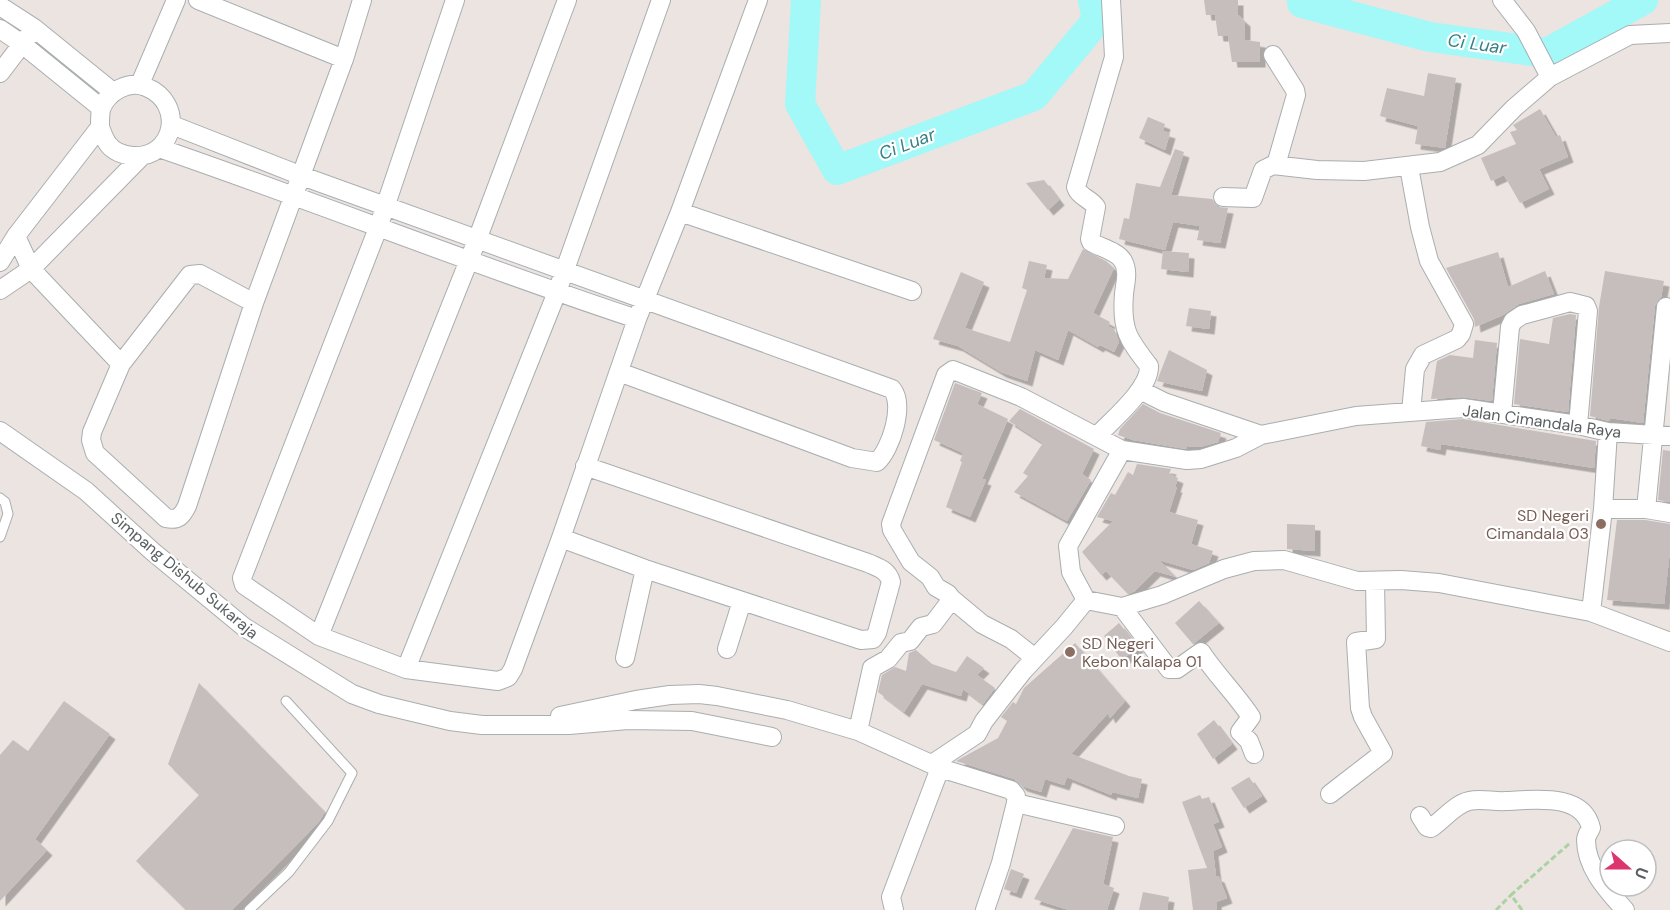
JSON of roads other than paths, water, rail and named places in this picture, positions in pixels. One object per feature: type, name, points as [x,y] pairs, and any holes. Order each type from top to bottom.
[{"type":"street","points":[[140,84],[176,0]]},
{"type":"street","points":[[198,0],[344,59]]},
{"type":"street","points":[[254,303],[200,274],[190,275],[122,364],[92,432],[93,448],[166,518],[174,520],[184,513],[187,506],[254,303],[344,59],[362,0]]},
{"type":"street","points":[[455,0],[378,228],[242,574],[244,585],[319,636],[406,669],[498,681],[508,677],[561,538],[637,319],[680,212],[758,0]]},
{"type":"street","points":[[319,636],[477,240],[567,0]]},
{"type":"street","points":[[406,669],[557,292],[661,0]]},
{"type":"street","points":[[1097,436],[1140,390],[1150,370],[1133,346],[1124,322],[1126,268],[1123,260],[1118,255],[1091,242],[1096,207],[1093,202],[1077,192],[1076,187],[1114,57],[1111,0]]},
{"type":"street","points":[[1502,0],[1526,31],[1548,73]]},
{"type":"street","points":[[0,6],[34,28],[113,92]]},
{"type":"street","points":[[0,73],[34,28]]},
{"type":"street","points":[[0,29],[102,108]]},
{"type":"street","points":[[1223,197],[1251,199],[1263,170],[1269,165],[1340,171],[1409,167],[1440,162],[1478,145],[1548,73],[1630,35],[1670,33]]},
{"type":"street","points":[[1273,55],[1296,95],[1276,165]]},
{"type":"street","points":[[0,290],[31,269],[142,156],[159,148],[168,138],[172,125],[169,106],[157,91],[140,84],[125,86],[113,92],[102,108],[100,127],[108,144],[123,155],[142,156]]},
{"type":"street","points":[[172,125],[302,176],[892,389],[897,396],[894,434],[880,460],[873,463],[852,458],[619,372]]},
{"type":"street","points":[[0,262],[16,236],[100,127]]},
{"type":"street","points":[[159,148],[637,319]]},
{"type":"street","points":[[1409,167],[1429,261],[1464,324],[1457,339],[1423,355],[1415,369],[1411,412]]},
{"type":"street","points":[[680,212],[912,291]]},
{"type":"street","points":[[16,236],[31,269],[122,364]]},
{"type":"street","points":[[1502,413],[1510,327],[1513,321],[1522,315],[1570,302],[1587,306],[1588,311],[1578,425]]},
{"type":"street","points":[[1646,509],[1661,435],[1666,307]]},
{"type":"street","points":[[1035,658],[1011,639],[982,624],[948,594],[936,587],[930,577],[911,562],[891,530],[891,524],[946,375],[953,370],[1021,397],[1122,450],[1068,546],[1071,572],[1086,600]]},
{"type":"street","points":[[1140,390],[1164,402],[1262,435]]},
{"type":"street","name":"Jalan Cimandala Raya","points":[[1122,450],[1180,459],[1201,459],[1227,452],[1262,435],[1356,416],[1462,408],[1578,425],[1608,432],[1661,435]]},
{"type":"street","name":"Simpang Dishub Sukaraja","points":[[0,432],[86,491],[152,551],[244,627],[352,694],[379,704],[482,725],[569,725],[628,720],[692,721],[772,737]]},
{"type":"street","points":[[1591,612],[1603,509],[1608,432]]},
{"type":"street","points":[[561,538],[645,569],[861,640],[873,639],[877,633],[891,582],[890,575],[885,570],[868,562],[585,466]]},
{"type":"street","points":[[1603,509],[1646,509],[1670,513]]},
{"type":"street","points":[[1086,600],[1122,607],[1187,586],[1224,569],[1254,561],[1284,560],[1357,581],[1439,583],[1591,612],[1670,642]]},
{"type":"street","points":[[625,658],[645,569]]},
{"type":"street","points":[[1330,794],[1383,753],[1362,717],[1356,642],[1376,639],[1375,581]]},
{"type":"street","points":[[858,731],[872,668],[888,659],[901,643],[910,641],[918,629],[933,624],[952,599]]},
{"type":"street","points":[[894,910],[891,897],[936,766],[977,734],[984,721],[1023,671],[1086,600]]},
{"type":"street","points":[[727,649],[742,601]]},
{"type":"street","points":[[1122,607],[1169,669],[1177,669],[1201,652],[1210,667],[1241,701],[1251,717],[1240,732],[1249,741],[1254,754]]},
{"type":"street","points":[[533,724],[558,716],[636,700],[699,694],[787,710],[858,731],[936,766],[1011,790],[1015,793],[1016,803],[1001,863],[985,910]]},
{"type":"street","points":[[1420,816],[1427,827],[1431,828],[1466,801],[1482,799],[1503,802],[1538,799],[1572,804],[1590,820],[1591,828],[1586,838],[1589,857],[1599,878],[1625,910]]},
{"type":"street","points":[[1016,803],[1115,826]]},
{"type":"lane","points":[[0,498],[5,502],[8,514],[0,537]]},
{"type":"lane","points":[[249,910],[289,872],[328,821],[352,773],[286,701]]},
{"type":"waterway","name":"Ci Luar","points":[[806,0],[800,104],[837,170],[1034,96],[1097,20],[1093,0]]},
{"type":"waterway","name":"Ci Luar","points":[[1302,0],[1302,3],[1430,37],[1547,53],[1643,0]]},
{"type":"place","name":"SD Negeri Cimandala 03","points":[[1601,524]]},
{"type":"place","name":"SD Negeri Kebon Kalapa 01","points":[[1070,652]]}]
